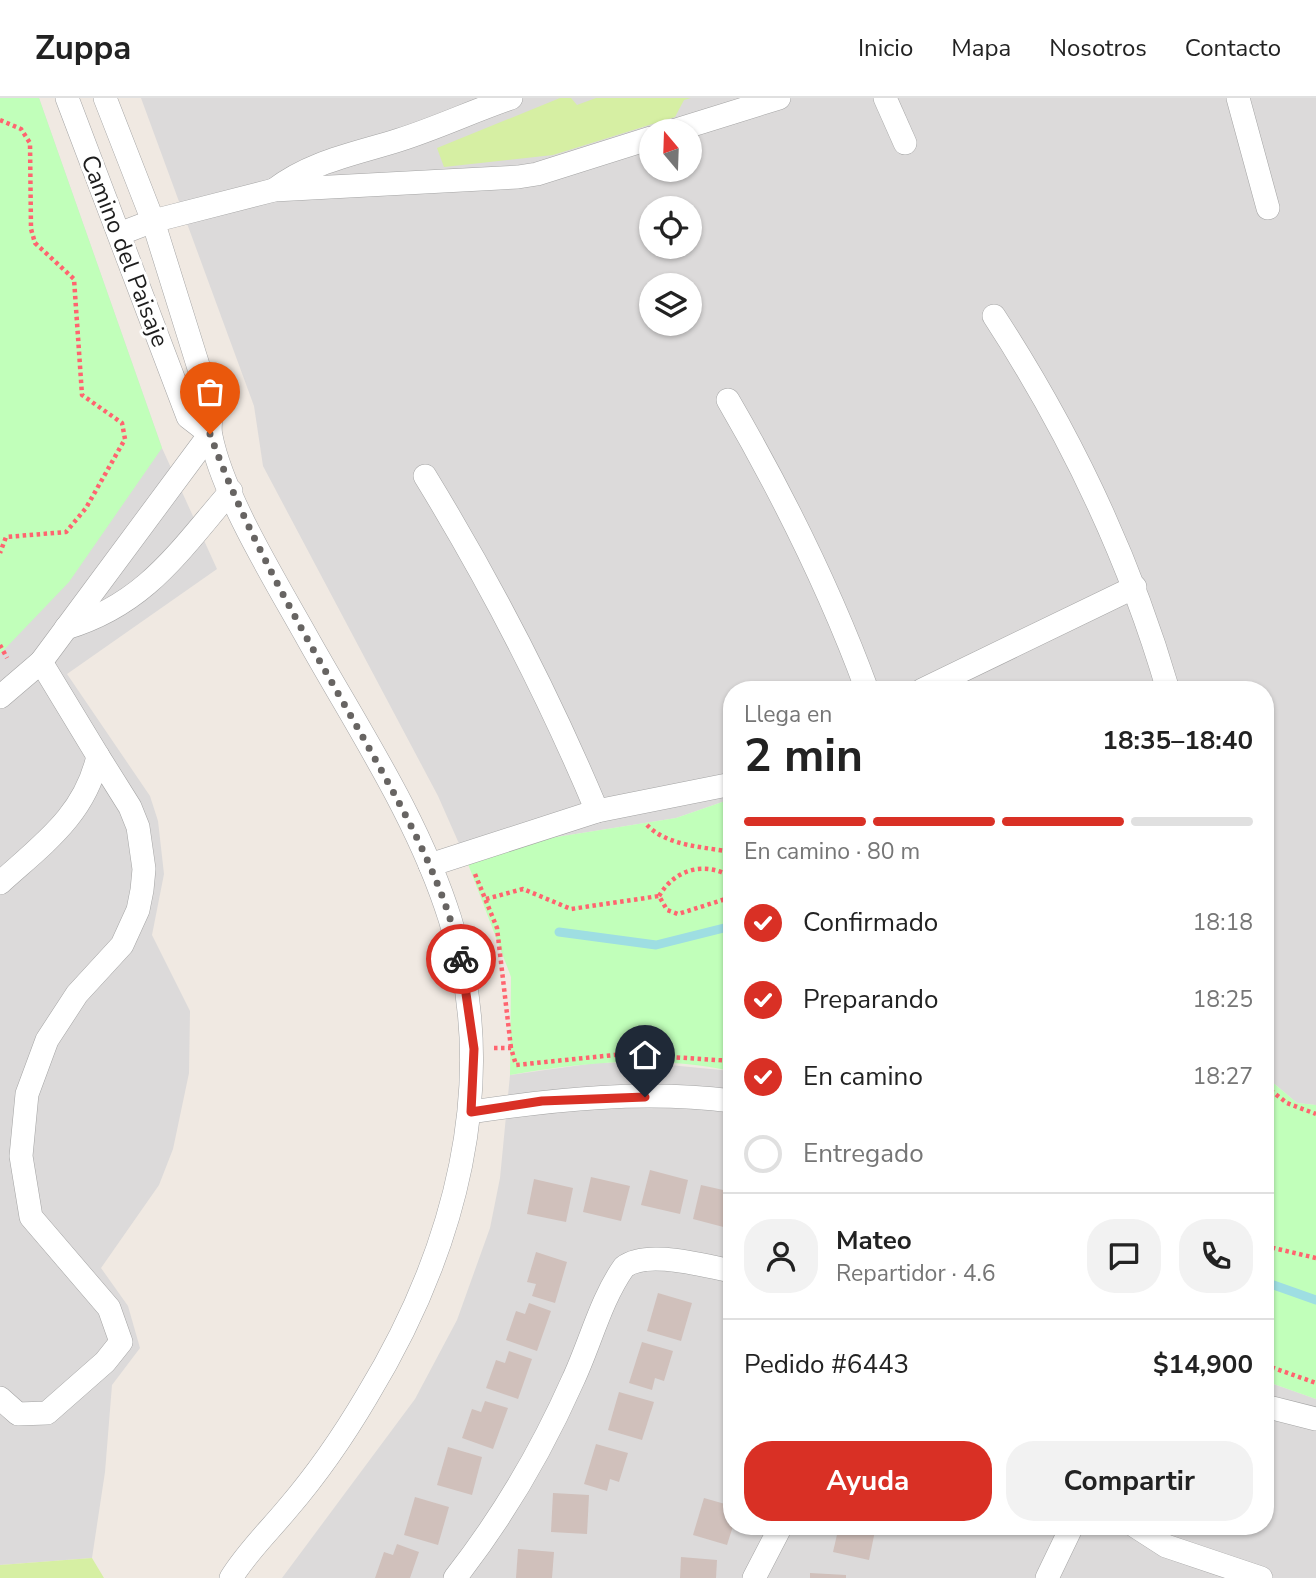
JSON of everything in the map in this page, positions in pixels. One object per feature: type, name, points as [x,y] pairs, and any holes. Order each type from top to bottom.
[{"type":"street","name":"Camino del Paisaje","points":[[67,98],[188,418],[210,434]]},
{"type":"street","name":"Camino del Paisaje","points":[[105,98],[153,221],[212,410],[210,434],[231,491],[272,575],[406,815],[430,865],[461,956],[474,1049],[471,1112],[458,1182],[427,1282],[399,1341],[341,1438],[231,1578]]},
{"type":"street","points":[[274,190],[290,177],[329,160],[401,139],[511,98]]},
{"type":"street","points":[[702,122],[779,98]]},
{"type":"street","points":[[885,98],[905,143]]},
{"type":"street","points":[[1238,98],[1268,208]]},
{"type":"street","points":[[119,234],[153,221],[274,190],[528,175],[639,142]]},
{"type":"street","points":[[994,316],[1044,396],[1077,458],[1135,587],[1165,681]]},
{"type":"street","points":[[728,400],[801,534],[863,681]]},
{"type":"street","points":[[0,696],[41,662],[210,434]]},
{"type":"street","points":[[425,476],[514,632],[554,712],[597,811]]},
{"type":"street","points":[[66,628],[110,612],[150,583],[231,491]]},
{"type":"street","points":[[941,681],[1135,587]]},
{"type":"street","points":[[0,1398],[18,1414],[47,1413],[105,1362],[121,1342],[109,1308],[31,1217],[21,1156],[27,1094],[47,1040],[77,994],[122,945],[135,918],[144,869],[138,827],[130,807],[41,662]]},
{"type":"street","points":[[0,883],[68,820],[92,782],[98,756]]},
{"type":"street","points":[[430,865],[597,811],[723,786]]},
{"type":"street","points":[[471,1112],[594,1097],[677,1097],[723,1100]]},
{"type":"street","points":[[455,1578],[490,1534],[519,1485],[572,1383],[624,1267],[631,1262],[649,1258],[723,1270]]},
{"type":"street","points":[[1274,1408],[1316,1419]]},
{"type":"street","points":[[754,1578],[776,1535]]},
{"type":"street","points":[[1047,1578],[1068,1535]]},
{"type":"street","points":[[1149,1535],[1166,1546],[1261,1578]]},
{"type":"path","points":[[0,120],[21,129],[30,143],[31,229],[35,243],[74,279],[82,395],[121,424],[125,439],[86,508],[66,531],[6,537],[0,553]]},
{"type":"path","points":[[629,806],[656,834],[682,843],[723,850]]},
{"type":"path","points":[[466,854],[497,928],[511,1048],[516,1065],[624,1054],[723,1060]]},
{"type":"path","points":[[486,899],[523,889],[571,909],[659,896],[676,875],[694,869],[723,872]]},
{"type":"path","points":[[659,896],[667,910],[678,914],[723,900]]},
{"type":"path","points":[[474,1049],[511,1048]]},
{"type":"path","points":[[1274,1093],[1287,1103],[1316,1114]]},
{"type":"path","points":[[1274,1248],[1316,1258]]},
{"type":"path","points":[[1274,1368],[1316,1383]]},
{"type":"shaded area","points":[[0,98],[39,98],[162,448],[217,569],[67,674],[150,796],[158,821],[164,874],[152,935],[190,1011],[189,1073],[173,1149],[159,1185],[101,1268],[128,1306],[140,1348],[112,1385],[105,1472],[92,1558],[0,1565]]},
{"type":"shaded area","points":[[141,98],[1316,98],[1316,1105],[1297,1103],[1274,1084],[1274,681],[723,681],[723,802],[676,818],[544,839],[468,864],[438,796],[263,466],[254,406]]},
{"type":"shaded area","points":[[639,1062],[723,1070],[723,1535],[1274,1535],[1274,1384],[1316,1399],[1316,1578],[282,1578],[415,1399],[457,1320],[490,1228],[500,1178],[510,1075],[595,1063]]},
{"type":"green space","points":[[0,98],[39,98],[162,448],[69,582],[0,654]]},
{"type":"green space","points":[[560,98],[571,98],[577,105],[596,98],[691,98],[684,100],[675,117],[639,119],[639,128],[553,155],[444,167],[437,148]]},
{"type":"green space","points":[[723,802],[723,1070],[676,1063],[621,1062],[510,1075],[511,977],[468,864],[544,839],[676,818]]},
{"type":"green space","points":[[1274,1084],[1297,1103],[1316,1105],[1316,1399],[1274,1384]]},
{"type":"green space","points":[[92,1558],[104,1578],[0,1578],[0,1565]]},
{"type":"building","points":[[650,1170],[688,1180],[680,1214],[641,1205]]},
{"type":"building","points":[[591,1177],[630,1186],[621,1221],[583,1212]]},
{"type":"building","points":[[534,1179],[573,1188],[566,1222],[527,1214]]},
{"type":"building","points":[[701,1185],[723,1190],[723,1227],[693,1219]]},
{"type":"building","points":[[536,1252],[567,1262],[555,1303],[532,1296],[536,1284],[527,1282]]},
{"type":"building","points":[[658,1293],[692,1303],[681,1341],[647,1331]]},
{"type":"building","points":[[529,1303],[551,1311],[537,1351],[506,1340],[516,1311],[525,1314]]},
{"type":"building","points":[[642,1342],[673,1351],[664,1381],[655,1378],[652,1390],[629,1383]]},
{"type":"building","points":[[509,1351],[532,1359],[518,1399],[486,1388],[496,1360],[505,1363]]},
{"type":"building","points":[[619,1392],[654,1402],[642,1440],[608,1430]]},
{"type":"building","points":[[485,1401],[508,1408],[493,1449],[462,1438],[472,1409],[481,1412]]},
{"type":"building","points":[[596,1444],[628,1453],[619,1482],[610,1479],[607,1491],[584,1484]]},
{"type":"building","points":[[448,1447],[482,1457],[472,1495],[437,1485]]},
{"type":"building","points":[[553,1493],[589,1495],[587,1534],[551,1532]]},
{"type":"building","points":[[415,1497],[449,1507],[438,1545],[404,1535]]},
{"type":"building","points":[[704,1498],[723,1503],[723,1535],[730,1535],[727,1545],[693,1535]]},
{"type":"building","points":[[837,1535],[874,1535],[869,1560],[833,1552]]},
{"type":"building","points":[[397,1544],[419,1552],[410,1578],[375,1578],[384,1552],[393,1555]]},
{"type":"building","points":[[518,1549],[554,1552],[552,1578],[516,1578]]},
{"type":"building","points":[[681,1557],[717,1560],[716,1578],[680,1578]]},
{"type":"building","points":[[810,1573],[846,1575],[846,1578],[810,1578]]},
{"type":"waterway","points":[[559,932],[656,945],[723,928]]},
{"type":"waterway","points":[[1274,1285],[1316,1300]]},
{"type":"way so far","points":[[210,434],[231,491],[272,575],[406,815],[430,865],[461,959]]},
{"type":"route","points":[[461,959],[469,998],[474,1049],[471,1112],[542,1101],[645,1097]]}]
